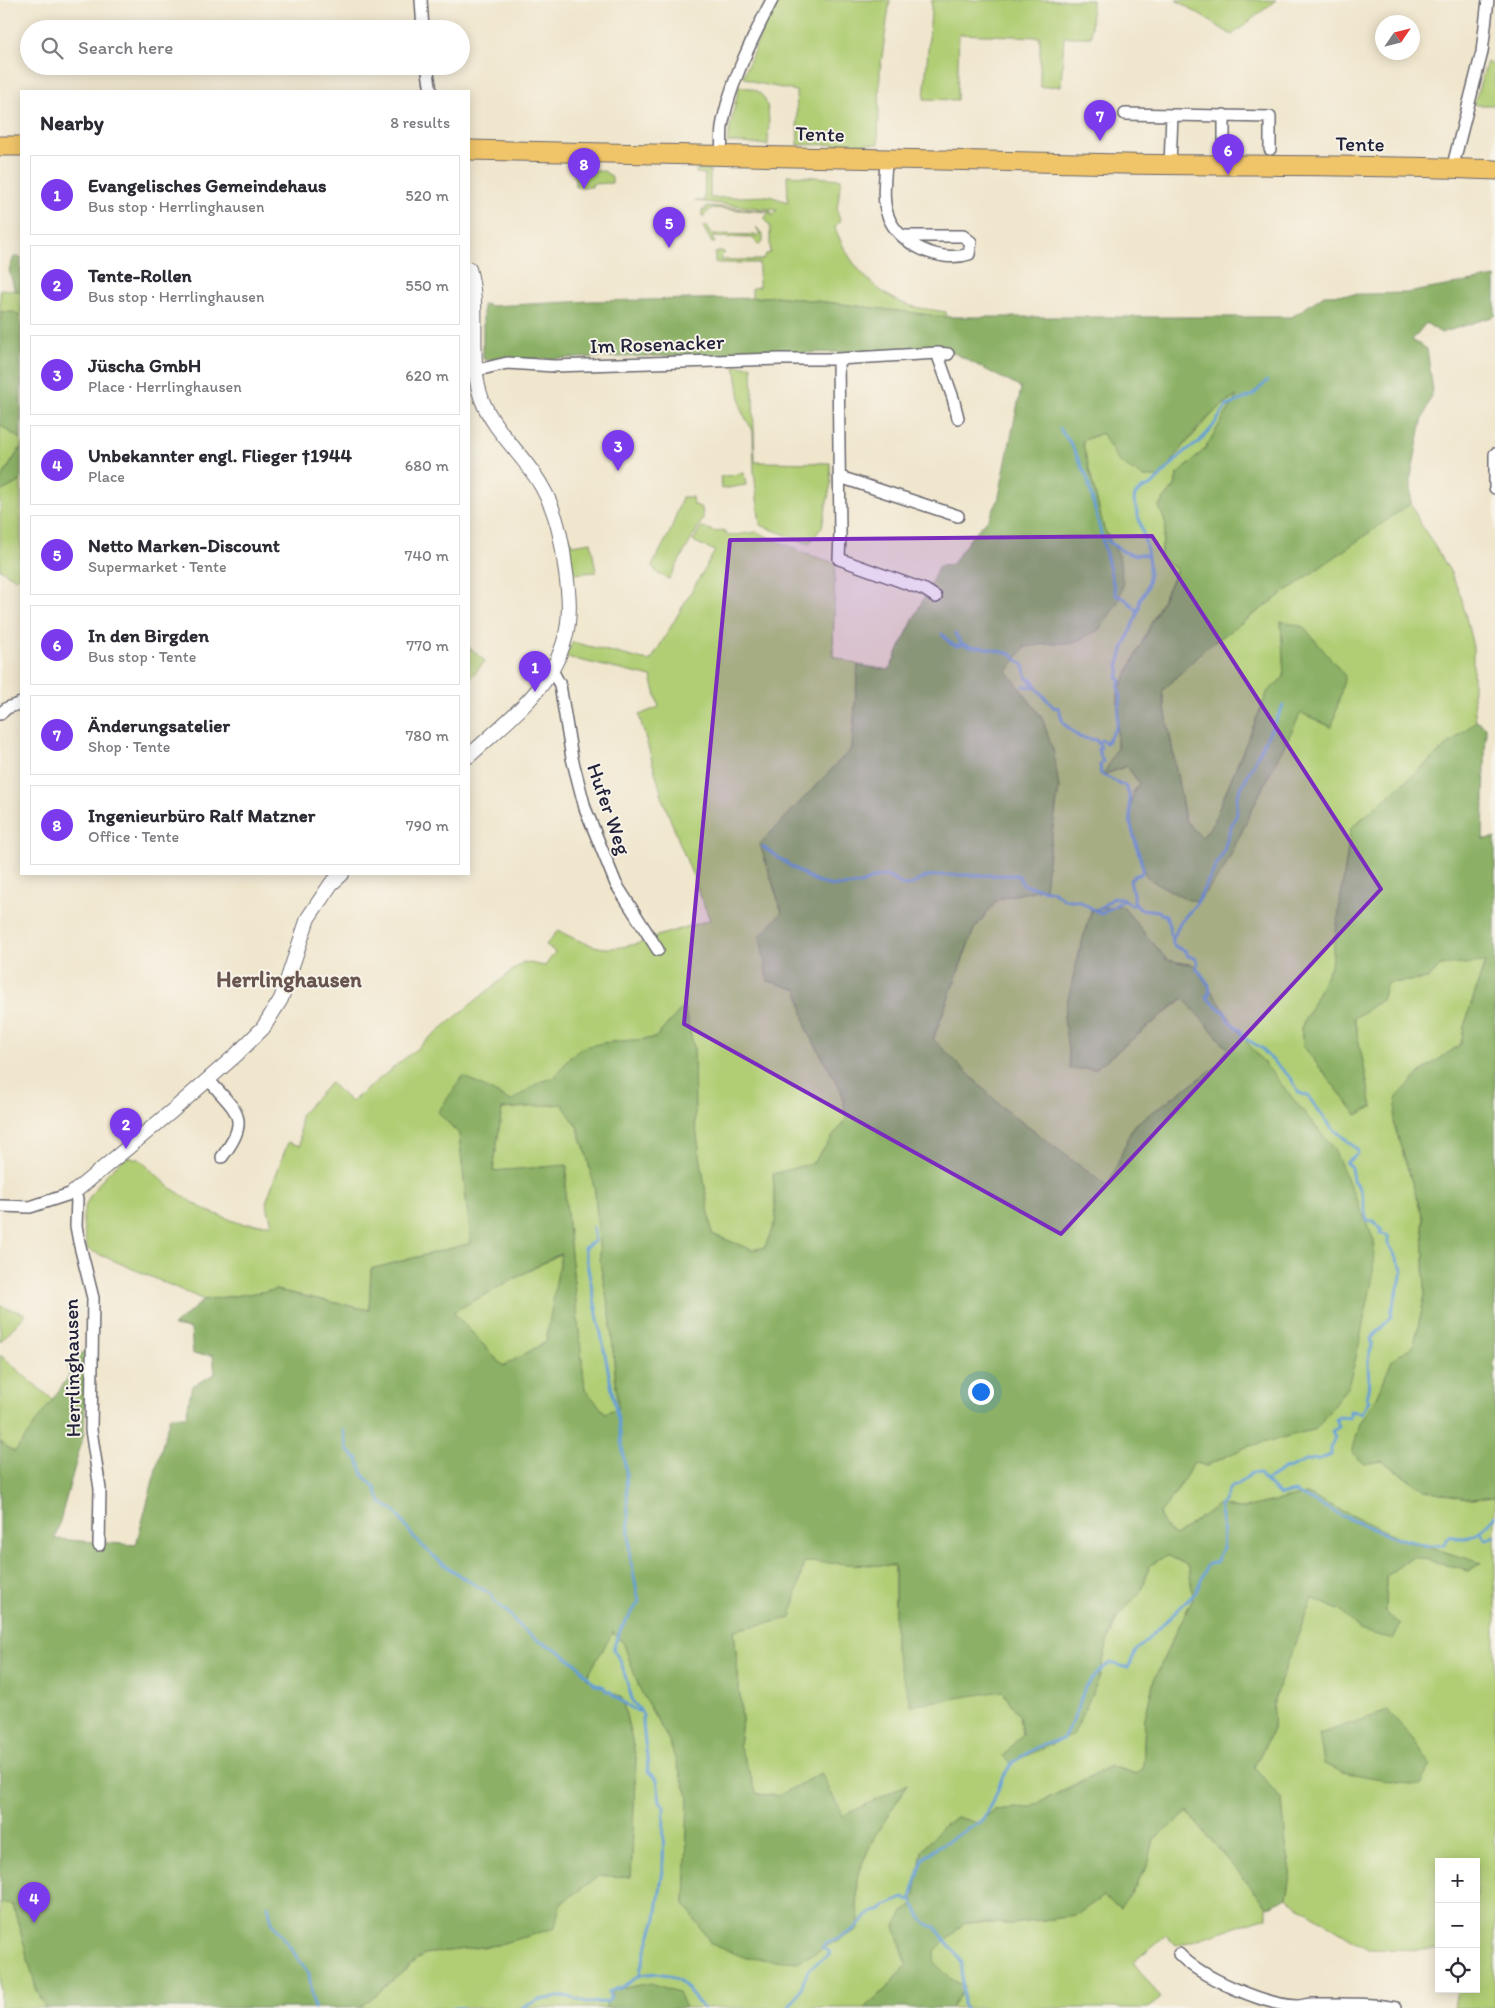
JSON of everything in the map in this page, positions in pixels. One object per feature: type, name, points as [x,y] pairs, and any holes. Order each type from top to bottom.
[{"type":"main road","points":[[0,146],[20,146]]},
{"type":"main road","name":"Tente","points":[[470,150],[1495,170]]},
{"type":"street","points":[[421,0],[422,20]]},
{"type":"street","points":[[722,154],[722,128],[729,100],[745,58],[772,0]]},
{"type":"street","points":[[1452,169],[1482,52],[1488,0]]},
{"type":"street","points":[[428,75],[430,90]]},
{"type":"street","points":[[1125,114],[1270,117],[1270,149]]},
{"type":"street","points":[[1170,165],[1172,115]]},
{"type":"street","points":[[1224,115],[1224,165]]},
{"type":"street","points":[[886,158],[885,196],[888,216],[902,236],[915,248],[932,254],[962,257],[971,251],[971,242],[963,236],[902,236]]},
{"type":"street","points":[[470,275],[475,304],[474,367],[480,394],[490,417],[542,486],[557,522],[564,556],[569,608],[564,644],[552,670],[525,704],[470,755]]},
{"type":"street","name":"Im Rosenacker","points":[[474,367],[507,363],[554,366],[789,358],[838,359],[943,353],[958,418]]},
{"type":"street","points":[[838,359],[839,559],[925,590],[936,597]]},
{"type":"street","points":[[1495,454],[1495,488]]},
{"type":"street","points":[[840,477],[958,516]]},
{"type":"street","name":"Hufer Weg","points":[[552,670],[560,685],[572,758],[585,808],[616,884],[658,950]]},
{"type":"street","points":[[2,708],[20,703]]},
{"type":"street","points":[[0,1206],[30,1207],[72,1193],[251,1041],[272,1016],[281,999],[308,918],[331,884],[341,875]]},
{"type":"street","points":[[208,1079],[235,1110],[240,1121],[234,1139],[222,1157]]},
{"type":"street","name":"Herrlinghausen","points":[[72,1193],[78,1199],[76,1226],[78,1242],[93,1298],[91,1430],[100,1489],[99,1545]]},
{"type":"street","points":[[1179,1954],[1187,1963],[1235,1988],[1261,1998],[1297,2007],[1310,2004],[1396,2008]]},
{"type":"highlighted area","points":[[1152,536],[1381,889],[1061,1234],[684,1024],[730,540]]},
{"type":"green space","points":[[778,0],[890,0],[880,71],[878,144],[798,145],[796,91],[757,83],[743,77],[767,19]]},
{"type":"green space","points":[[932,0],[1092,0],[1091,37],[1064,37],[1061,86],[1040,87],[1040,37],[959,34],[957,100],[924,99]]},
{"type":"green space","points":[[1176,0],[1276,0],[1232,35]]},
{"type":"green space","points":[[1487,62],[1495,65],[1495,105],[1476,105],[1474,104]]},
{"type":"green space","points":[[739,86],[756,91],[763,96],[766,102],[769,116],[768,145],[727,142]]},
{"type":"green space","points":[[696,169],[710,170],[710,198],[769,196],[788,202],[787,175],[841,179],[837,210],[840,220],[835,227],[847,253],[864,276],[898,301],[924,309],[946,312],[947,317],[776,296],[752,298],[752,288],[759,287],[759,263],[719,263],[715,262],[715,253],[722,251],[725,253],[721,257],[722,260],[762,260],[766,254],[770,253],[770,226],[764,219],[769,212],[712,208],[702,216],[702,210],[706,210],[706,206],[771,211],[772,216],[777,210],[695,201],[704,201],[705,174],[696,173]]},
{"type":"green space","points":[[604,171],[612,177],[612,183],[592,184],[592,187],[575,187],[574,173]]},
{"type":"green space","points":[[707,225],[712,234],[757,236],[760,234],[756,227],[763,234],[763,241],[758,245],[753,238],[712,237],[715,243],[712,243],[703,227]]},
{"type":"green space","points":[[14,257],[20,257],[20,291],[15,291],[9,270]]},
{"type":"green space","points":[[1495,277],[1495,316],[1441,333],[1426,323],[1412,340],[1427,349],[1433,390],[1421,425],[1411,477],[1411,503],[1206,648],[1162,691],[1185,820],[1202,838],[1212,825],[1268,691],[1284,677],[1281,621],[1304,627],[1345,676],[1332,727],[1301,713],[1223,871],[1198,901],[1185,899],[1146,877],[1135,842],[1130,816],[1133,793],[1139,783],[1127,766],[1103,775],[1117,748],[1118,693],[1177,570],[1160,557],[1166,525],[1159,506],[1175,486],[1177,475],[1204,450],[1237,396],[1225,403],[1204,421],[1161,477],[1143,477],[1119,462],[1102,433],[1082,441],[1104,529],[1119,556],[1123,585],[1118,602],[1100,629],[1074,643],[1052,643],[1025,647],[1007,671],[1042,718],[1054,753],[1059,788],[1045,888],[998,899],[974,929],[933,1039],[1003,1108],[1108,1187],[1133,1126],[1216,1067],[1228,1049],[1183,998],[1095,1069],[1070,1069],[1064,1017],[1079,952],[1092,909],[1122,906],[1167,960],[1194,965],[1239,1032],[1334,1149],[1374,1240],[1373,1276],[1356,1358],[1348,1386],[1316,1429],[1246,1447],[1206,1466],[1194,1462],[1175,1494],[1159,1514],[1167,1530],[1175,1536],[1216,1506],[1244,1508],[1306,1494],[1404,1540],[1482,1563],[1469,1571],[1413,1556],[1386,1576],[1385,1613],[1401,1624],[1393,1639],[1359,1630],[1343,1612],[1312,1598],[1274,1699],[1273,1729],[1254,1767],[1282,1800],[1286,1846],[1291,1871],[1286,1898],[1267,1907],[1188,1812],[1154,1839],[1149,1862],[1131,1894],[1120,1908],[1103,1896],[1075,1916],[1010,1924],[965,1922],[935,1951],[934,1962],[950,1978],[965,1987],[951,2008],[864,2008],[886,1989],[907,1965],[895,1926],[903,1912],[913,1906],[922,1851],[943,1826],[957,1817],[978,1823],[994,1810],[1031,1807],[1111,1766],[1136,1774],[1143,1769],[1145,1718],[1154,1680],[1193,1598],[1189,1566],[1167,1555],[1149,1566],[1142,1590],[1117,1618],[1108,1640],[1099,1679],[1073,1735],[1010,1763],[1003,1756],[1022,1734],[1019,1715],[1002,1691],[911,1705],[895,1650],[895,1566],[804,1562],[791,1618],[734,1630],[742,1720],[739,1745],[757,1794],[778,1796],[821,1773],[843,1816],[908,1784],[874,1837],[858,1873],[857,1908],[859,1929],[798,1962],[746,1958],[711,1944],[685,1904],[688,1796],[669,1741],[640,1690],[624,1644],[613,1632],[586,1678],[622,1698],[636,1758],[631,1877],[599,1876],[560,1904],[555,1928],[497,1945],[424,1954],[360,2008],[45,2008],[36,1988],[13,1905],[0,1903],[0,1442],[15,1452],[69,1376],[68,1365],[71,1358],[87,1351],[84,1433],[55,1539],[136,1545],[170,1416],[186,1416],[192,1386],[215,1374],[213,1355],[193,1354],[191,1329],[173,1326],[204,1300],[276,1290],[369,1310],[371,1269],[471,1243],[459,1134],[438,1112],[463,1076],[511,1101],[540,1082],[554,1078],[572,1055],[583,1047],[655,1038],[684,1006],[694,1049],[695,1122],[712,1234],[752,1250],[765,1247],[776,1220],[773,1174],[813,1163],[847,1118],[841,1090],[807,1030],[798,990],[768,981],[760,936],[782,912],[760,844],[852,748],[858,665],[889,670],[939,566],[951,565],[973,535],[989,518],[998,501],[1021,388],[954,353],[931,350],[486,360],[483,359],[483,304],[492,306],[590,301],[776,296],[947,317],[1292,317],[1324,295],[1407,293]],"holes":[[[562,1104],[577,1126],[586,1152],[595,1192],[601,1268],[610,1314],[618,1408],[605,1413],[585,1389],[565,1196],[567,1165],[493,1171],[502,1109]],[[561,1253],[546,1342],[503,1366],[453,1312]]]},
{"type":"green space","points":[[0,289],[20,291],[20,316],[14,313],[0,312]]},
{"type":"green space","points":[[0,312],[14,312],[20,316],[20,439],[0,425]]},
{"type":"green space","points":[[735,366],[752,366],[755,462],[830,463],[831,483],[822,527],[809,544],[760,525],[754,471],[753,431],[742,412]]},
{"type":"green space","points":[[1238,395],[1204,450],[1177,475],[1175,486],[1159,505],[1166,525],[1160,557],[1177,569],[1118,693],[1117,748],[1104,775],[1127,766],[1139,783],[1133,792],[1167,888],[1185,899],[1223,871],[1301,712],[1331,727],[1281,621],[1284,678],[1268,691],[1212,825],[1202,838],[1185,821],[1162,691],[1206,648],[1411,503],[1419,521],[1450,571],[1461,596],[1473,647],[1473,696],[1476,721],[1351,828],[1331,966],[1301,1028],[1303,1046],[1357,1115],[1372,1107],[1354,1018],[1382,1000],[1387,983],[1428,979],[1440,966],[1485,961],[1464,1027],[1461,1044],[1421,1072],[1394,1124],[1423,1218],[1425,1295],[1414,1345],[1392,1361],[1378,1395],[1360,1423],[1365,1463],[1382,1461],[1425,1490],[1472,1499],[1495,1497],[1495,2008],[1454,2008],[1456,1993],[1480,1993],[1480,1858],[1435,1858],[1435,1950],[1368,1949],[1286,1898],[1291,1871],[1286,1846],[1282,1800],[1254,1767],[1273,1729],[1274,1699],[1312,1598],[1343,1612],[1359,1630],[1385,1613],[1386,1576],[1413,1556],[1469,1571],[1482,1563],[1404,1540],[1306,1494],[1244,1508],[1216,1506],[1175,1536],[1167,1530],[1159,1514],[1175,1494],[1194,1462],[1206,1466],[1246,1447],[1316,1429],[1239,1032],[1194,965],[1167,960],[1122,906],[1092,909],[1079,952],[1064,1017],[1095,1069],[1184,998],[1228,1049],[1216,1067],[1133,1126],[1108,1188],[1003,1108],[933,1040],[974,929],[998,899],[1045,888],[1059,788],[1042,718],[1007,671],[1025,647],[1052,643],[1074,643],[1119,556],[1104,529],[1082,441],[1102,433],[1119,462],[1161,477],[1182,448],[1215,411]]},
{"type":"green space","points":[[0,425],[20,439],[20,449],[0,480]]},
{"type":"green space","points":[[20,449],[20,482],[0,492],[0,480]]},
{"type":"green space","points":[[744,473],[746,485],[722,489],[720,477]]},
{"type":"green space","points":[[20,482],[20,573],[16,579],[0,569],[0,492]]},
{"type":"green space","points":[[682,497],[692,497],[693,504],[702,508],[703,519],[669,579],[658,574],[652,566],[671,530]]},
{"type":"green space","points":[[701,527],[717,532],[723,530],[728,536],[757,532],[806,554],[838,564],[835,566],[833,656],[858,665],[852,748],[760,844],[782,912],[807,1030],[841,1090],[847,1118],[813,1163],[773,1174],[776,1219],[765,1247],[752,1250],[712,1234],[695,1122],[694,1049],[684,1006],[655,1038],[603,1043],[572,1055],[554,1078],[540,1082],[511,1101],[438,1112],[459,1134],[471,1243],[371,1269],[369,1310],[276,1290],[204,1300],[87,1249],[83,1218],[88,1201],[107,1174],[129,1157],[139,1159],[171,1188],[205,1210],[242,1224],[272,1224],[266,1202],[288,1142],[300,1146],[300,1115],[330,1083],[351,1102],[523,962],[545,966],[555,952],[546,945],[558,930],[587,944],[610,948],[638,943],[710,920],[664,803],[639,715],[659,707],[651,677],[566,657],[572,642],[648,661],[652,659],[715,551],[693,541]]},
{"type":"green space","points":[[567,536],[569,536],[572,545],[591,542],[596,572],[574,574]]},
{"type":"green space","points":[[470,648],[485,661],[470,679]]},
{"type":"green space","points":[[1476,721],[1486,727],[1483,839],[1495,838],[1495,1359],[1493,1361],[1495,1370],[1495,1497],[1472,1499],[1425,1490],[1382,1461],[1365,1464],[1352,1453],[1360,1423],[1378,1395],[1392,1360],[1414,1345],[1425,1295],[1423,1218],[1394,1124],[1397,1097],[1421,1072],[1461,1044],[1464,1027],[1485,962],[1440,966],[1428,979],[1387,983],[1382,1000],[1354,1018],[1372,1107],[1357,1115],[1303,1046],[1301,1028],[1331,966],[1351,828]]},
{"type":"green space","points":[[562,1104],[577,1126],[586,1152],[595,1192],[601,1268],[610,1314],[618,1408],[605,1413],[585,1390],[565,1196],[567,1166],[493,1171],[502,1109]]},
{"type":"green space","points":[[562,1253],[546,1343],[503,1366],[453,1312]]},
{"type":"green space","points":[[0,1306],[26,1314],[0,1342]]},
{"type":"green space","points":[[0,1355],[53,1400],[15,1453],[0,1442]]},
{"type":"green space","points":[[1167,1555],[1189,1566],[1193,1598],[1154,1680],[1145,1718],[1143,1769],[1137,1774],[1110,1766],[1031,1807],[994,1810],[978,1823],[957,1817],[922,1851],[913,1906],[903,1912],[895,1926],[907,1965],[886,1989],[864,2008],[685,2008],[614,1990],[605,2008],[360,2008],[424,1954],[497,1945],[560,1904],[599,1875],[631,1877],[636,1758],[622,1698],[586,1678],[613,1632],[624,1644],[640,1690],[669,1741],[688,1796],[685,1904],[859,1920],[857,1908],[858,1873],[874,1837],[907,1785],[843,1817],[821,1773],[778,1796],[757,1794],[739,1745],[742,1720],[734,1630],[791,1618],[803,1561],[895,1566],[895,1650],[1002,1691],[1019,1715],[1022,1735],[1003,1756],[1099,1679],[1108,1640],[1117,1618],[1142,1590],[1149,1566]]},
{"type":"green space","points":[[1388,1711],[1411,1736],[1431,1765],[1420,1786],[1342,1772],[1324,1764],[1319,1734]]},
{"type":"green space","points":[[1188,1812],[1267,1907],[1267,1917],[1176,1946],[1166,1935],[1133,1962],[1161,1998],[1148,2008],[951,2008],[965,1987],[950,1978],[934,1962],[935,1950],[965,1922],[1010,1924],[1075,1916],[1103,1896],[1131,1894],[1149,1862],[1154,1839]]},
{"type":"green space","points":[[0,1903],[13,1905],[36,1988],[45,2008],[0,2008]]},
{"type":"green space","points":[[651,1983],[678,1992],[685,2008],[605,2008],[614,1990]]},
{"type":"waterway","points":[[1098,743],[1102,740],[1106,743],[1116,728],[1121,697],[1118,687],[1121,681],[1117,677],[1120,671],[1118,667],[1139,609],[1140,599],[1146,590],[1149,579],[1147,552],[1134,501],[1135,495],[1142,489],[1152,485],[1185,451],[1197,444],[1211,429],[1227,406],[1253,395],[1267,381]]},
{"type":"waterway","points":[[1060,429],[1071,444],[1087,477],[1116,595],[1125,599],[1138,611]]},
{"type":"waterway","points":[[1107,540],[1118,549],[1127,553],[1146,556]]},
{"type":"waterway","points":[[942,634],[950,643],[957,646],[962,644]]},
{"type":"waterway","points":[[955,634],[962,644],[1011,654],[1024,666],[1027,678],[1032,683]]},
{"type":"waterway","points":[[788,2008],[798,1995],[812,1966],[829,1955],[830,1952],[822,1947],[850,1932],[866,1917],[876,1911],[880,1911],[887,1905],[903,1898],[910,1901],[923,1859],[939,1846],[982,1821],[996,1795],[1002,1778],[1013,1762],[1037,1747],[1063,1739],[1073,1720],[1085,1687],[1103,1668],[1111,1663],[1128,1668],[1136,1651],[1196,1592],[1207,1565],[1216,1562],[1223,1548],[1220,1506],[1224,1502],[1230,1487],[1238,1485],[1251,1473],[1259,1474],[1265,1481],[1286,1468],[1288,1469],[1306,1461],[1318,1460],[1331,1455],[1331,1446],[1335,1437],[1332,1431],[1339,1427],[1336,1419],[1339,1417],[1350,1418],[1350,1411],[1362,1413],[1369,1401],[1366,1397],[1369,1386],[1368,1360],[1372,1345],[1371,1339],[1392,1316],[1391,1312],[1403,1271],[1388,1243],[1388,1236],[1381,1233],[1382,1230],[1374,1221],[1367,1221],[1361,1191],[1353,1180],[1351,1167],[1346,1163],[1358,1153],[1357,1149],[1331,1127],[1308,1096],[1299,1093],[1291,1078],[1263,1049],[1243,1037],[1241,1031],[1227,1019],[1226,1014],[1206,997],[1210,992],[1209,985],[1196,967],[1198,963],[1195,958],[1188,956],[1186,951],[1174,946],[1166,915],[1161,914],[1159,911],[1140,909],[1135,904],[1130,880],[1134,876],[1141,874],[1143,868],[1131,826],[1129,794],[1125,786],[1101,774],[1100,765],[1103,762],[1098,749],[1101,747],[1096,740],[1079,737],[1063,723],[1059,708],[1053,707],[1032,679]]},
{"type":"waterway","points":[[1024,686],[1035,687]]},
{"type":"waterway","points":[[1172,941],[1180,923],[1196,904],[1223,853],[1231,826],[1237,814],[1237,796],[1283,706]]},
{"type":"waterway","points":[[763,847],[806,876],[833,886],[857,885],[882,876],[906,886],[930,876],[1018,875],[1023,885],[1052,891],[1064,899],[1079,901],[1096,911],[1114,898],[1122,898],[1132,905],[1135,904]]},
{"type":"waterway","points":[[1096,911],[1101,914],[1124,900]]},
{"type":"waterway","points":[[593,1227],[595,1241],[584,1248],[618,1420],[626,1472],[630,1556],[639,1602],[621,1628],[613,1649],[621,1662],[633,1702],[643,1714],[648,1772],[657,1779],[660,1801],[664,1807],[663,1870],[656,1918],[640,1975]]},
{"type":"waterway","points":[[343,1430],[348,1451],[358,1459],[363,1475],[375,1488],[382,1504],[394,1510],[414,1538],[437,1559],[463,1578],[491,1594],[494,1601],[522,1629],[537,1640],[556,1649],[578,1665],[593,1683],[604,1687],[606,1691],[610,1691],[636,1711],[640,1711]]},
{"type":"waterway","points":[[1265,1481],[1280,1495],[1295,1492],[1347,1518],[1390,1536],[1429,1546],[1443,1545],[1450,1536],[1464,1538],[1475,1535],[1495,1516]]},
{"type":"waterway","points":[[1480,1531],[1486,1540],[1495,1537]]},
{"type":"waterway","points":[[911,1897],[923,1920],[930,1926],[935,1927],[962,1964],[963,2004],[965,2008]]},
{"type":"waterway","points":[[268,1905],[272,1922],[309,1974],[314,2008]]},
{"type":"waterway","points":[[522,2008],[538,2000],[566,1996],[586,2003],[607,2002],[611,1998],[608,1992],[622,1987],[640,1975],[657,1973],[669,1975],[680,1981],[703,2008]]},
{"type":"waterway","points":[[451,2008],[462,2008]]},
{"type":"place","name":"Änderungsatelier","points":[[1100,141]]},
{"type":"place","name":"In den Birgden","points":[[1228,175]]},
{"type":"place","name":"Ingenieurbüro Ralf Matzner","points":[[584,189]]},
{"type":"place","name":"Netto Marken-Discount","points":[[669,248]]},
{"type":"place","name":"Jüscha GmbH","points":[[618,471]]},
{"type":"place","name":"Evangelisches Gemeindehaus","points":[[535,692]]},
{"type":"place","name":"Tente-Rollen","points":[[126,1149]]},
{"type":"place","name":"Unbekannter engl. Flieger †1944","points":[[34,1923]]},
{"type":"district","name":"Herrlinghausen","points":[[289,979]]}]
